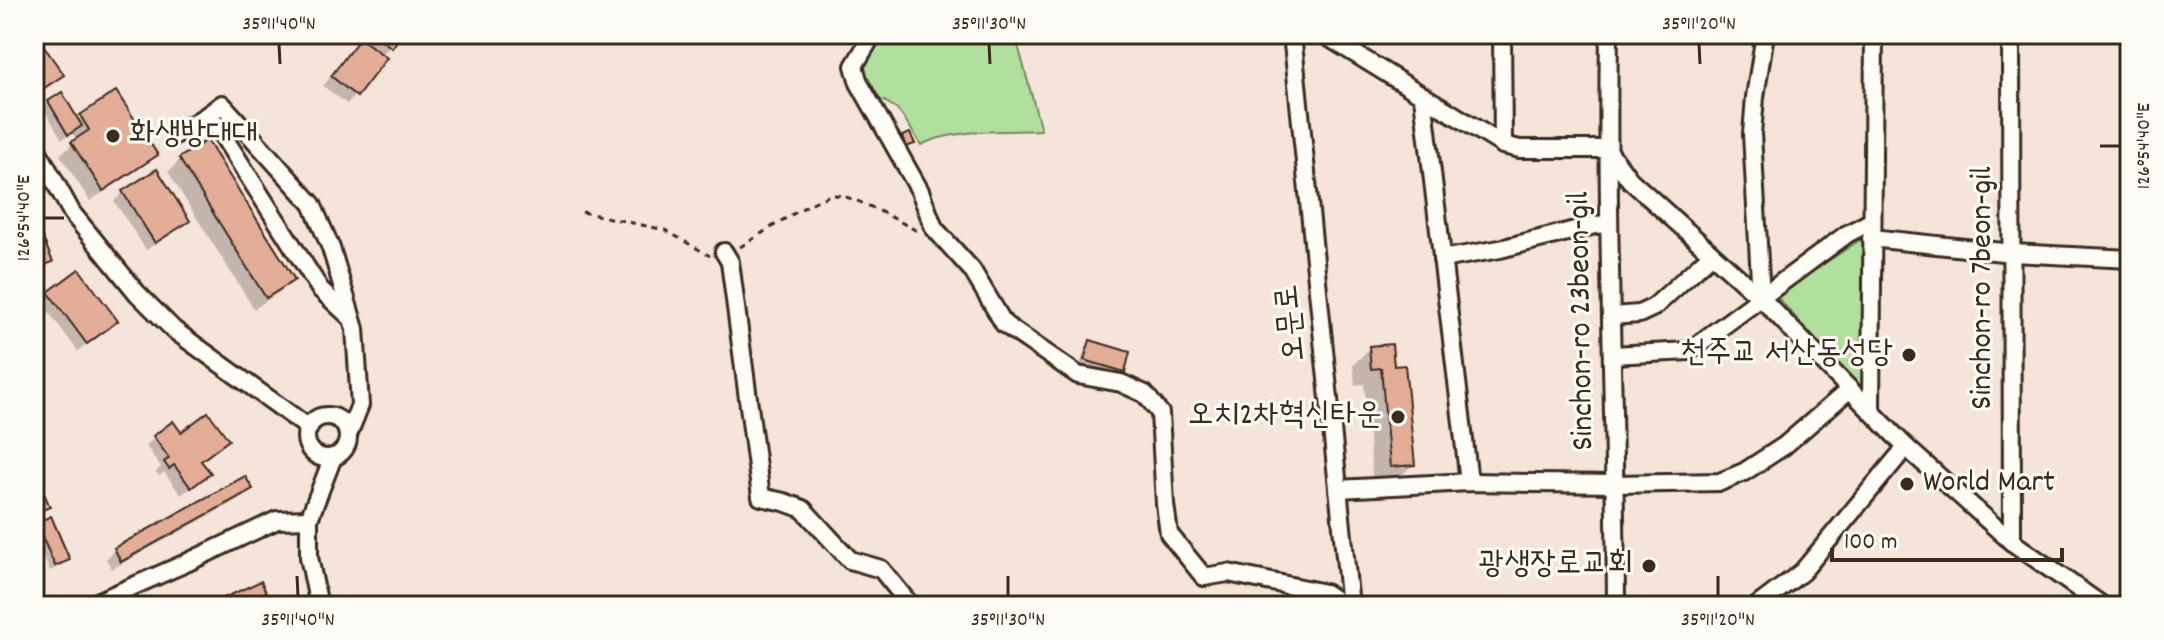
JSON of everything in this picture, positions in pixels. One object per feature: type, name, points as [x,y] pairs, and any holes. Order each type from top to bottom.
[{"type":"street","points":[[873,34],[854,66],[859,83],[920,191],[934,228],[972,270],[1004,324],[1078,375],[1121,383],[1145,394],[1160,413],[1169,534],[1189,559],[1204,577],[1228,573],[1325,593],[1347,606]]},
{"type":"street","name":"오문로","points":[[1292,34],[1347,606]]},
{"type":"street","points":[[1323,34],[1503,145],[1520,149],[1607,149],[1630,180],[1761,298],[1906,447],[2012,542],[2098,605]]},
{"type":"street","points":[[1502,34],[1503,145]]},
{"type":"street","name":"Sinchon-ro 23beon-gil","points":[[1609,34],[1607,149],[1616,606]]},
{"type":"street","points":[[1761,298],[1752,134],[1765,34]]},
{"type":"street","points":[[1871,409],[1874,34]]},
{"type":"street","name":"Sinchon-ro 7beon-gil","points":[[2011,34],[2012,542]]},
{"type":"street","points":[[1423,97],[1469,482]]},
{"type":"street","points":[[175,135],[222,104],[312,204],[331,248],[355,329],[360,405],[344,449],[333,457],[309,519],[309,557],[319,606]]},
{"type":"street","points":[[209,114],[320,289],[351,318]]},
{"type":"street","points":[[34,144],[72,213],[137,293],[174,330],[309,428]]},
{"type":"street","points":[[1442,259],[1609,224]]},
{"type":"street","points":[[1612,355],[1689,351],[1847,234],[1872,230],[2012,253],[2130,259]]},
{"type":"street","points":[[724,252],[730,262],[761,497],[803,509],[850,560],[881,569],[911,606]]},
{"type":"street","points":[[1611,316],[1639,314],[1654,307],[1712,254]]},
{"type":"street","points":[[1338,489],[1469,482],[1720,482],[1744,472],[1784,446],[1850,389]]},
{"type":"street","points":[[333,457],[319,456],[313,452],[307,440],[309,428],[318,419],[331,417],[342,422],[348,435]]},
{"type":"street","points":[[1757,606],[1802,572],[1906,447]]},
{"type":"street","points":[[88,606],[277,520],[309,519]]},
{"type":"path","points":[[582,212],[665,230],[711,256],[739,248],[815,202],[833,195],[856,201],[919,232]]},
{"type":"green space","points":[[881,34],[1015,34],[1041,130],[964,133],[921,145],[896,109],[874,98],[860,71]]},
{"type":"green space","points":[[1864,237],[1864,392],[1776,296]]},
{"type":"building","points":[[374,34],[402,34],[392,48]]},
{"type":"building","points":[[360,38],[387,58],[357,97],[331,76]]},
{"type":"building","points":[[43,45],[64,75],[38,92],[34,86],[34,51]]},
{"type":"building","name":"화생방대대","points":[[116,91],[158,155],[103,191],[71,142],[89,130],[80,115]]},
{"type":"building","points":[[62,92],[82,126],[68,135],[48,101]]},
{"type":"building","points":[[910,133],[915,144],[906,147],[902,136]]},
{"type":"building","points":[[207,140],[295,280],[266,298],[179,158]]},
{"type":"building","points":[[157,169],[190,221],[155,243],[122,191]]},
{"type":"building","points":[[34,217],[53,262],[34,269]]},
{"type":"building","points":[[79,269],[118,321],[87,344],[48,292]]},
{"type":"building","points":[[1090,340],[1130,352],[1125,372],[1084,360]]},
{"type":"building","name":"오치2차혁신타운","points":[[1392,344],[1394,366],[1405,365],[1415,465],[1390,467],[1381,368],[1371,369],[1369,346]]},
{"type":"building","points":[[208,412],[229,440],[201,461],[211,473],[191,488],[174,465],[169,469],[164,462],[169,458],[153,436],[173,421],[181,432]]},
{"type":"building","points":[[34,471],[50,507],[35,513],[34,511]]},
{"type":"building","points":[[245,476],[253,489],[121,562],[114,548]]},
{"type":"building","points":[[51,516],[70,560],[55,566],[36,523]]},
{"type":"building","points":[[261,581],[272,606],[217,606],[215,602]]},
{"type":"place","name":"화생방대대","points":[[113,136]]},
{"type":"place","name":"천주교 서산동성당","points":[[1909,355]]},
{"type":"place","name":"오치2차혁신타운","points":[[1398,417]]},
{"type":"place","name":"World Mart","points":[[1907,484]]},
{"type":"place","name":"광생장로교회","points":[[1649,566]]}]
